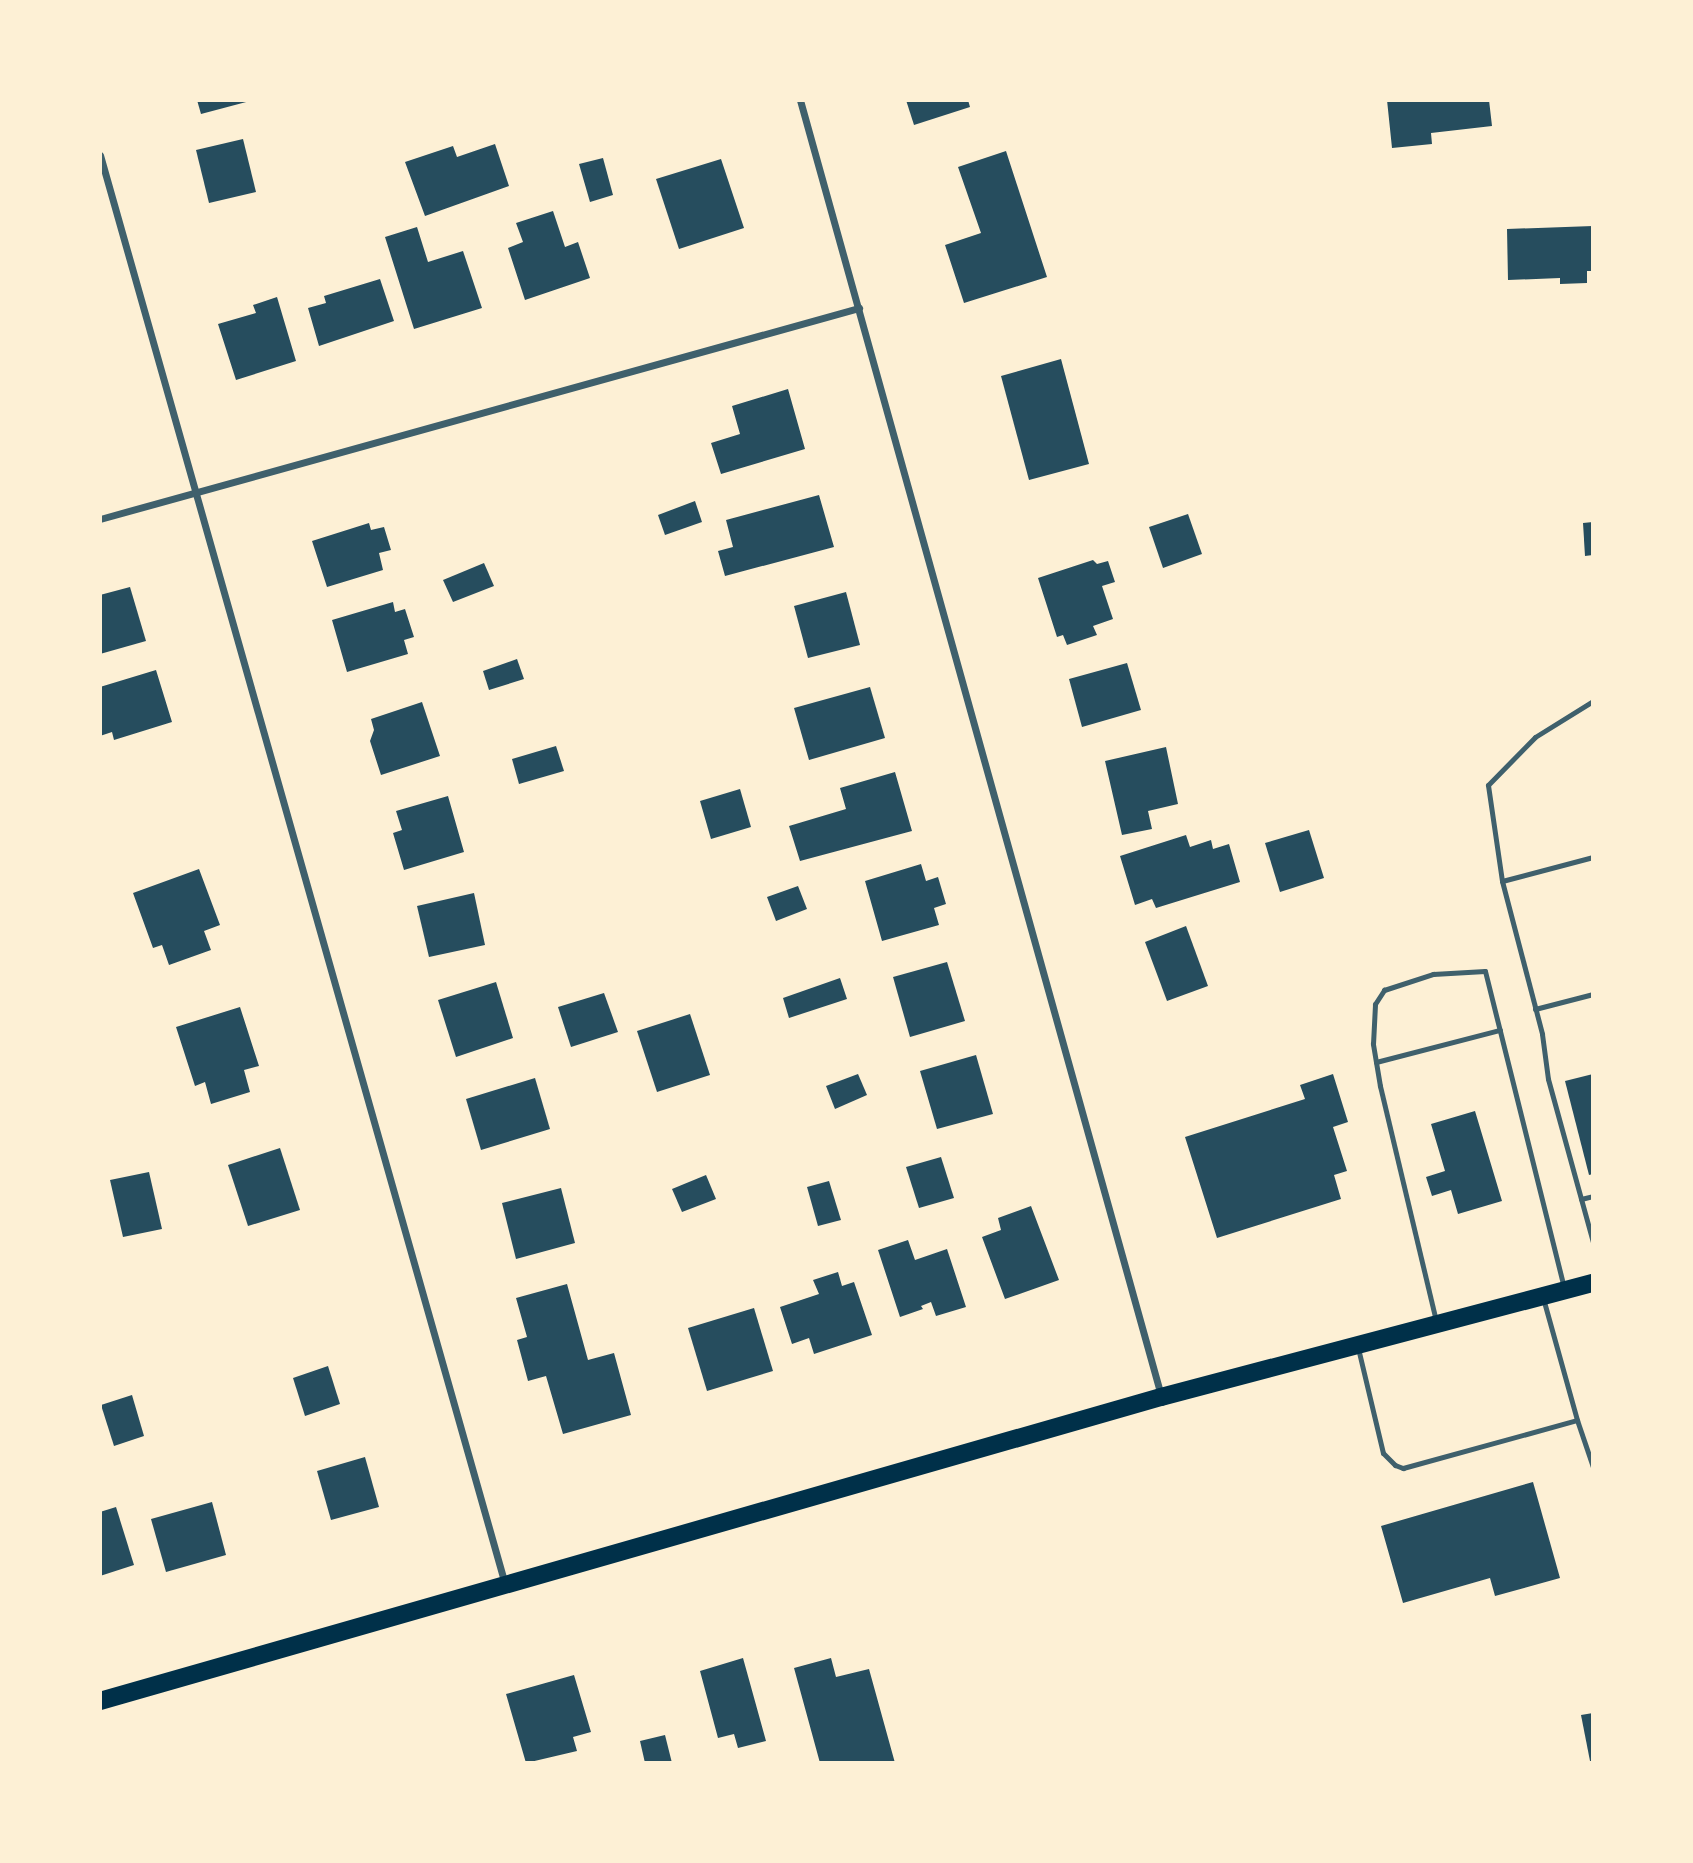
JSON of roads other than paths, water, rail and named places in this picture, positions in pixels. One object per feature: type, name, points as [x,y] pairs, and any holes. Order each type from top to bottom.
[{"type":"main road","points":[[100,1701],[1161,1397],[1593,1283]]},
{"type":"street","points":[[800,100],[1161,1397]]},
{"type":"street","points":[[100,155],[193,493],[506,1585]]},
{"type":"street","points":[[100,519],[859,308]]},
{"type":"lane","points":[[1593,701],[1535,737],[1488,785],[1503,881],[1535,1009],[1548,1079],[1593,1242]]},
{"type":"lane","points":[[1503,881],[1593,856]]},
{"type":"lane","points":[[1437,1324],[1373,1044],[1375,1004],[1384,990],[1433,974],[1485,971],[1565,1291]]},
{"type":"lane","points":[[1535,1009],[1593,994]]},
{"type":"lane","points":[[1376,1062],[1500,1030]]},
{"type":"lane","points":[[1581,1199],[1593,1196]]},
{"type":"lane","points":[[1543,1298],[1593,1467]]},
{"type":"lane","points":[[1357,1345],[1383,1453],[1395,1465],[1403,1468],[1577,1420]]}]
